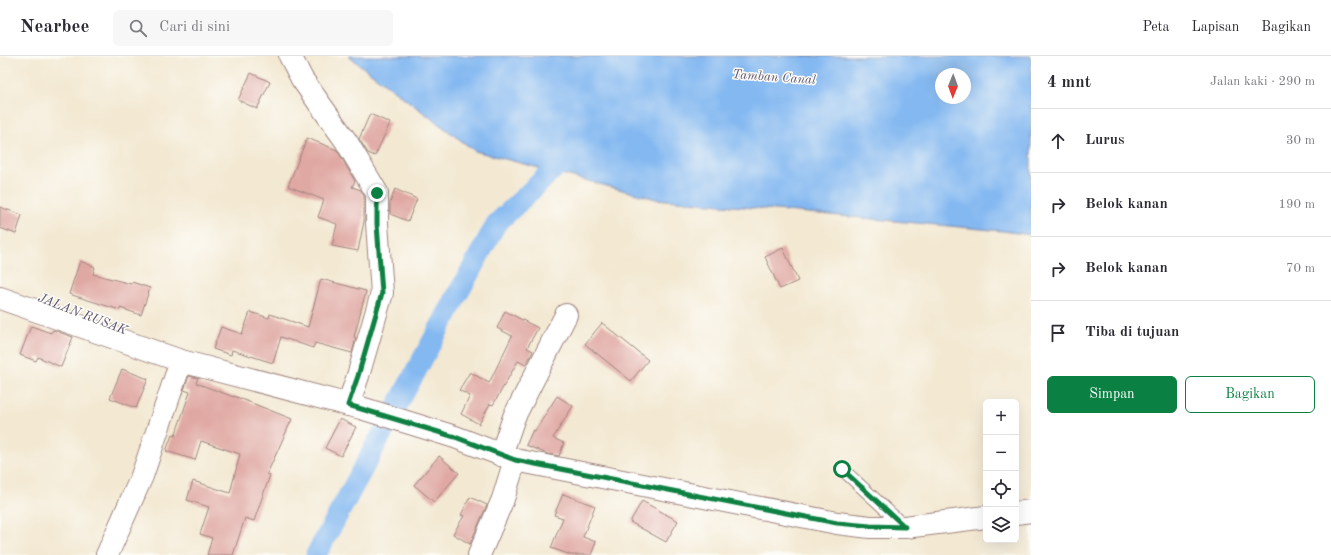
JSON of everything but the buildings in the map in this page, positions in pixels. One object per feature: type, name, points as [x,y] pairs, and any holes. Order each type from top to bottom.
[{"type":"street","points":[[290,56],[302,79],[346,141],[377,193],[382,293],[358,376],[354,406]]},
{"type":"street","points":[[0,298],[181,361],[354,406],[455,437],[508,458],[837,523],[905,527],[983,517]]},
{"type":"street","points":[[478,555],[503,499],[514,417],[566,315]]},
{"type":"street","points":[[107,555],[142,476],[181,361]]},
{"type":"street","points":[[1019,513],[1031,511]]},
{"type":"lane","points":[[842,469],[905,527]]},
{"type":"water","name":"Tamban Canal","points":[[348,56],[1031,56],[1031,235],[1003,231],[656,199],[475,151]]},
{"type":"waterway","points":[[316,555],[496,224],[572,152]]},
{"type":"route","points":[[377,193],[377,224],[382,293],[348,405],[455,437],[515,460],[837,523],[905,527],[842,469]]},
{"type":"water label","name":"JALAN RUSAK","points":[[83,313]]}]
